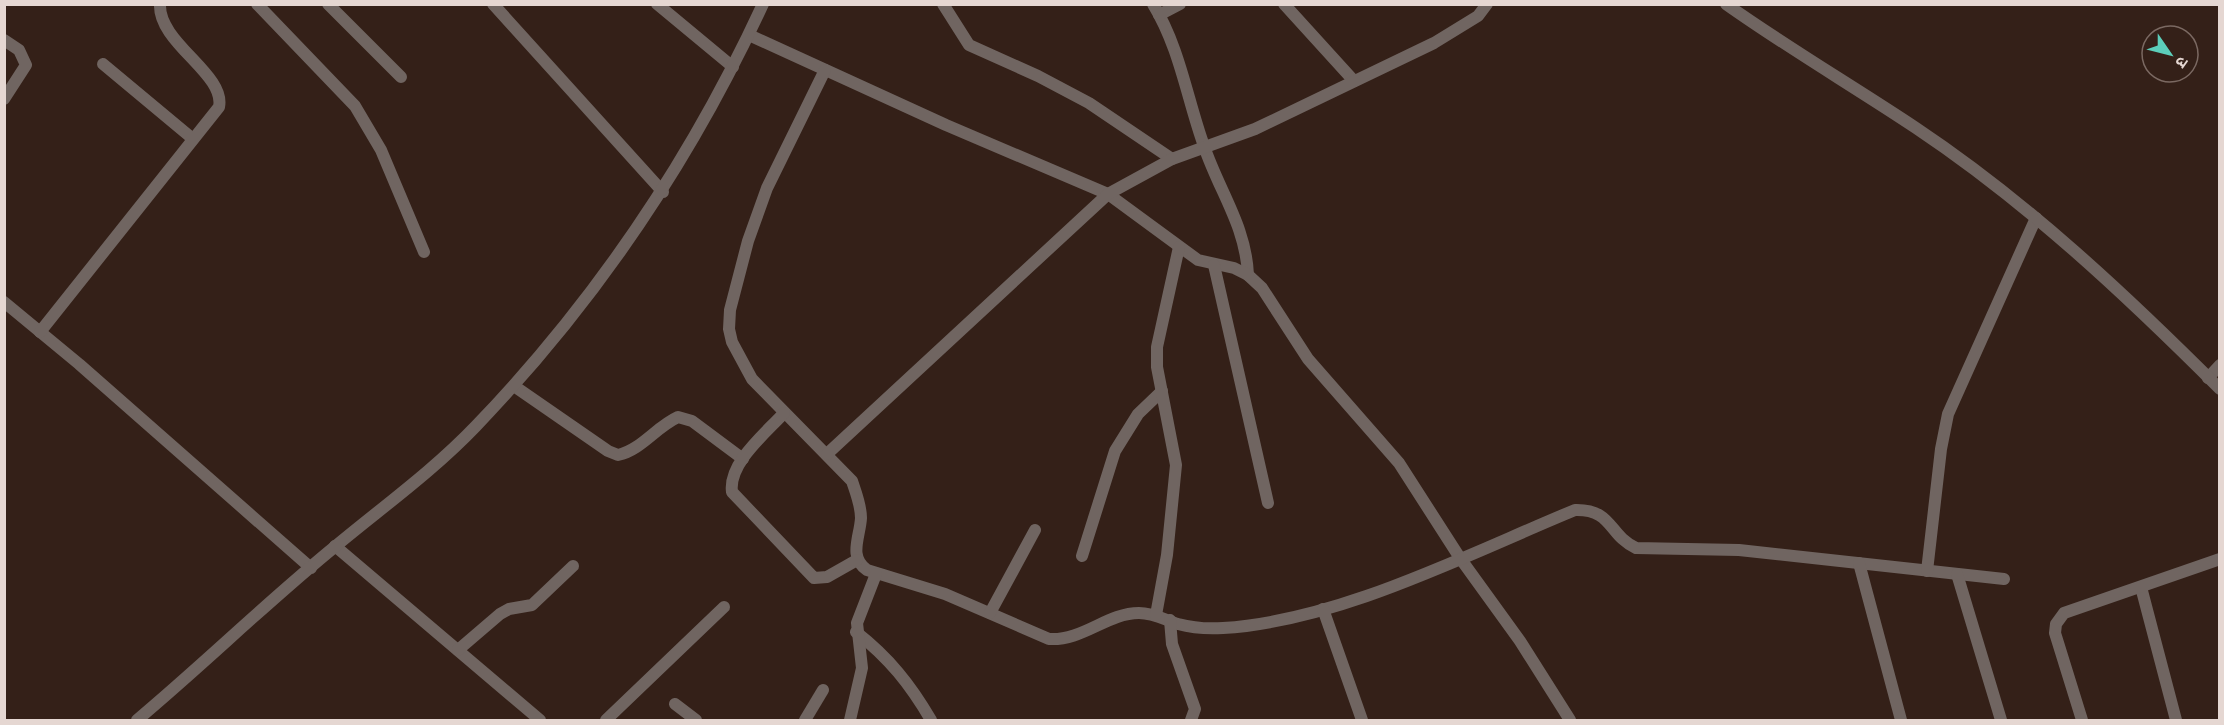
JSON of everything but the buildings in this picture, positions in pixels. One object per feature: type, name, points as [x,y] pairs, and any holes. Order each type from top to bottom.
[{"type":"street","points":[[40,332],[219,107],[221,99],[218,91],[163,21],[160,4]]},
{"type":"street","points":[[257,4],[356,106],[369,126],[424,252]]},
{"type":"street","points":[[328,4],[401,77]]},
{"type":"street","points":[[493,4],[663,192]]},
{"type":"street","points":[[657,4],[734,67]]},
{"type":"street","points":[[143,719],[335,546],[435,466],[514,386],[626,247],[663,192],[734,67],[763,4]]},
{"type":"street","points":[[943,4],[969,45],[1089,103],[1172,159]]},
{"type":"street","points":[[1180,4],[1156,10],[1180,63],[1204,147],[1245,243],[1248,275]]},
{"type":"street","points":[[1284,4],[1354,81]]},
{"type":"street","points":[[827,454],[1108,194],[1172,159],[1255,129],[1434,43],[1479,16],[1487,4]]},
{"type":"street","points":[[1726,4],[1787,47],[1917,129],[2036,218],[2220,389]]},
{"type":"street","points":[[749,35],[946,125],[1108,194],[1198,260],[1234,268],[1248,275],[1262,288],[1308,359],[1399,463],[1460,558],[1520,641],[1570,720]]},
{"type":"street","points":[[4,40],[19,50],[26,65],[4,99]]},
{"type":"street","points":[[103,64],[193,139]]},
{"type":"street","points":[[825,70],[766,188],[748,241],[730,310],[729,329],[740,359],[752,379],[852,482],[858,496],[861,519],[855,554],[861,566],[876,574],[945,594],[1049,639],[1063,640],[1123,615],[1140,613],[1156,615],[1201,628],[1225,628],[1323,609],[1389,587],[1575,510],[1589,510],[1601,514],[1628,544],[1636,548],[1739,550],[2004,579]]},
{"type":"street","points":[[1927,571],[1941,449],[1948,414],[2036,218]]},
{"type":"street","points":[[1156,615],[1167,555],[1176,465],[1157,368],[1157,347],[1179,247]]},
{"type":"street","points":[[1214,265],[1268,503]]},
{"type":"street","points":[[4,302],[311,568]]},
{"type":"street","points":[[2208,378],[2220,365]]},
{"type":"street","points":[[514,386],[608,451],[618,455],[636,447],[667,422],[678,417],[692,421],[743,459]]},
{"type":"street","points":[[1082,556],[1115,451],[1138,414],[1162,391]]},
{"type":"street","points":[[784,413],[743,459],[733,478],[732,492],[809,575],[821,579],[857,560]]},
{"type":"street","points":[[990,613],[1035,530]]},
{"type":"street","points":[[335,546],[540,720]]},
{"type":"street","points":[[2082,720],[2055,633],[2056,624],[2064,613],[2219,560]]},
{"type":"street","points":[[1859,563],[1901,720]]},
{"type":"street","points":[[458,650],[500,614],[510,609],[526,608],[532,605],[573,566]]},
{"type":"street","points":[[850,720],[862,668],[856,632],[857,622],[876,574]]},
{"type":"street","points":[[1957,574],[2001,720]]},
{"type":"street","points":[[2141,587],[2176,720]]},
{"type":"street","points":[[606,720],[724,608]]},
{"type":"street","points":[[1323,609],[1359,719]]},
{"type":"street","points":[[1170,620],[1172,644],[1195,709],[1191,720]]},
{"type":"street","points":[[856,632],[893,664],[910,685],[931,720]]},
{"type":"street","points":[[805,720],[823,690]]},
{"type":"street","points":[[675,704],[696,720]]}]
